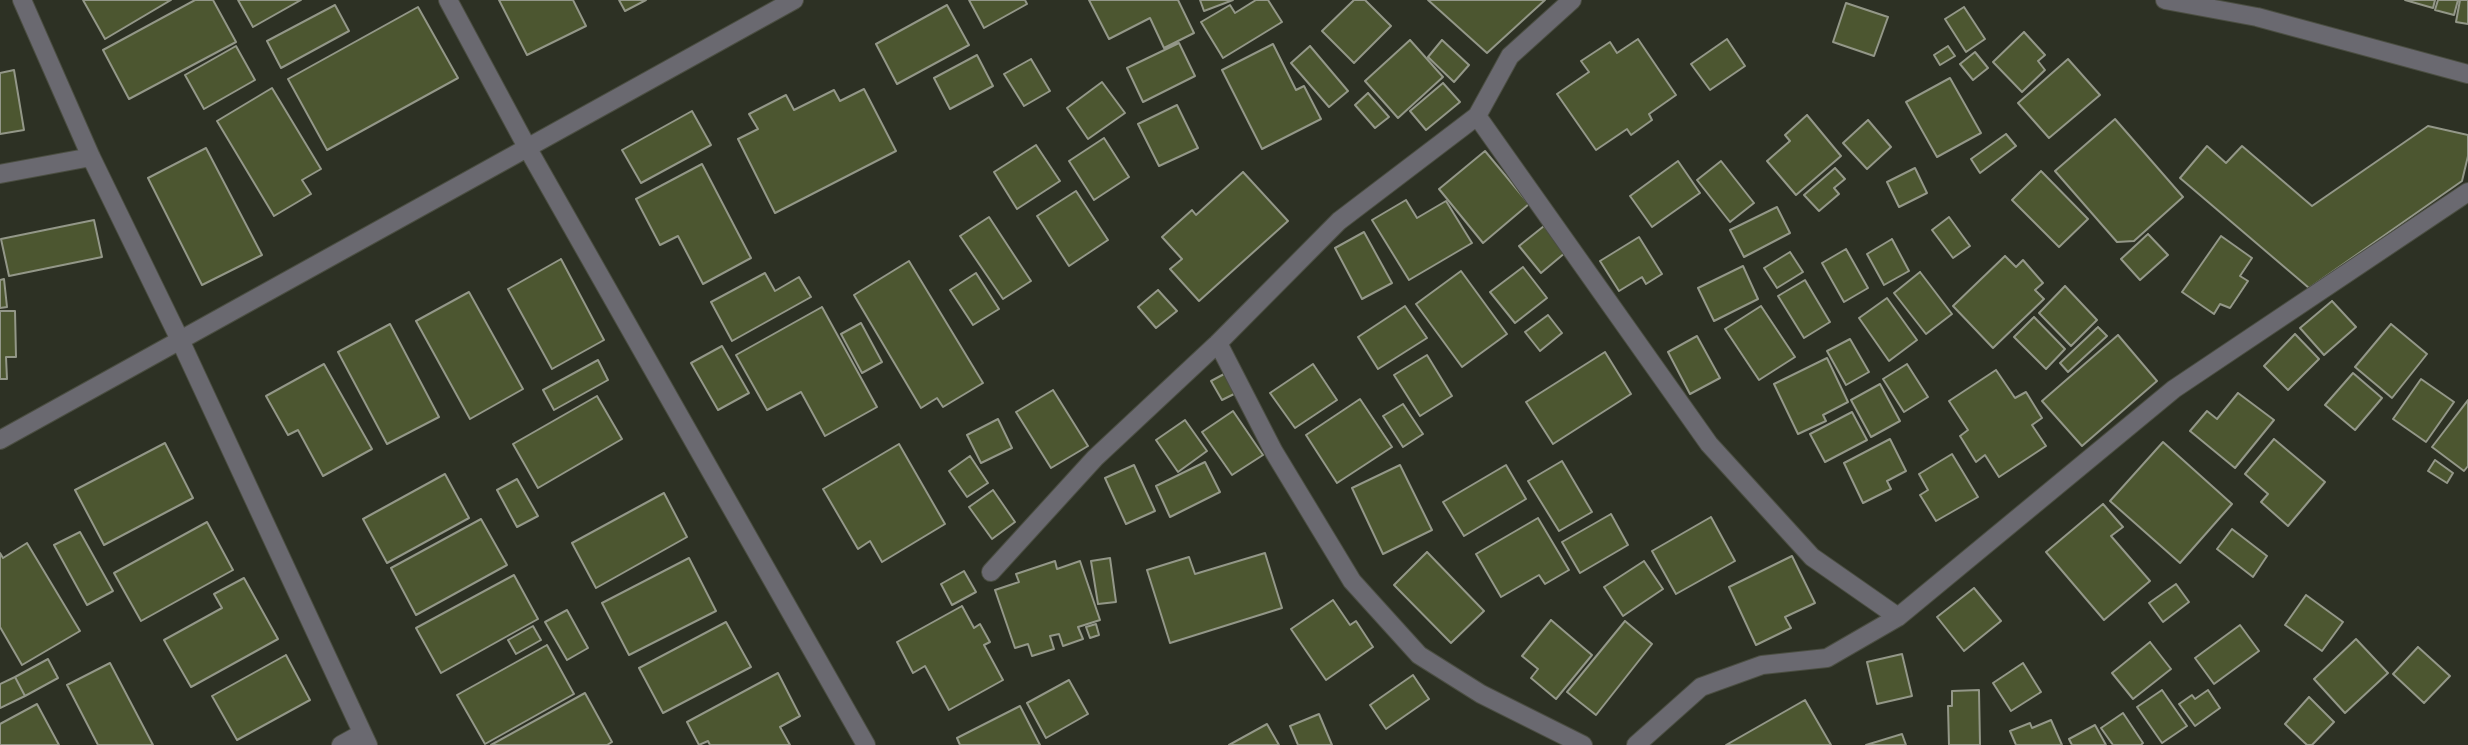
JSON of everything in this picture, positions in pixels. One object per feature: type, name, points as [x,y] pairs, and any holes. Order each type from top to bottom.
[{"type":"street","points":[[22,0],[91,157],[180,340],[364,740],[341,745]]},
{"type":"street","points":[[448,0],[528,149],[866,745]]},
{"type":"street","points":[[0,440],[794,0]]},
{"type":"street","points":[[992,572],[1095,458],[1218,342],[1339,221],[1477,117],[1510,56],[1572,0]]},
{"type":"street","points":[[2165,0],[2260,9],[2468,74]]},
{"type":"street","points":[[1477,117],[1709,444],[1812,557],[1898,617]]},
{"type":"street","points":[[0,174],[91,157]]},
{"type":"street","points":[[1636,745],[1701,687],[1762,664],[1827,658],[1898,617],[2174,389],[2468,192]]},
{"type":"street","points":[[1218,342],[1274,452],[1352,581],[1385,618],[1419,655],[1481,694],[1583,745]]},
{"type":"building","points":[[83,0],[171,0],[105,39]]},
{"type":"building","points":[[195,0],[213,0],[236,42],[129,99],[103,50]]},
{"type":"building","points":[[238,0],[301,0],[253,27]]},
{"type":"building","points":[[499,0],[573,0],[586,26],[527,55]]},
{"type":"building","points":[[619,0],[646,0],[625,11]]},
{"type":"building","points":[[969,0],[1025,0],[1027,4],[984,28]]},
{"type":"building","points":[[1089,0],[1178,0],[1194,33],[1164,48],[1150,18],[1109,39]]},
{"type":"building","points":[[1200,0],[1233,0],[1204,11]]},
{"type":"building","points":[[1256,0],[1268,0],[1282,22],[1223,58],[1201,22],[1230,5],[1235,13]]},
{"type":"building","points":[[1354,0],[1365,0],[1391,26],[1354,63],[1322,31]]},
{"type":"building","points":[[1428,0],[1545,0],[1487,53]]},
{"type":"building","points":[[2405,0],[2435,0],[2433,8]]},
{"type":"building","points":[[2438,0],[2458,0],[2454,15],[2435,10]]},
{"type":"building","points":[[2460,0],[2468,0],[2468,24],[2456,22]]},
{"type":"building","points":[[1846,3],[1888,17],[1874,56],[1833,42]]},
{"type":"building","points":[[335,5],[349,31],[281,68],[267,41]]},
{"type":"building","points":[[947,5],[969,45],[897,84],[876,44]]},
{"type":"building","points":[[418,7],[458,78],[327,150],[288,79]]},
{"type":"building","points":[[1964,7],[1985,39],[1966,52],[1945,19]]},
{"type":"building","points":[[2024,32],[2045,55],[2038,61],[2045,70],[2022,92],[1993,62]]},
{"type":"building","points":[[1638,39],[1676,95],[1649,114],[1652,120],[1631,135],[1627,129],[1596,150],[1557,94],[1589,72],[1581,61],[1610,42],[1617,53]]},
{"type":"building","points":[[1727,39],[1745,66],[1710,90],[1691,64]]},
{"type":"building","points":[[1410,40],[1443,77],[1398,118],[1365,81]]},
{"type":"building","points":[[1442,40],[1469,65],[1454,82],[1428,57]]},
{"type":"building","points":[[1179,43],[1195,76],[1143,102],[1127,68]]},
{"type":"building","points":[[1273,44],[1296,90],[1304,86],[1321,119],[1262,149],[1222,70]]},
{"type":"building","points":[[236,46],[255,80],[204,109],[185,75]]},
{"type":"building","points":[[1310,46],[1348,91],[1329,107],[1291,63]]},
{"type":"building","points":[[1948,46],[1955,56],[1940,65],[1934,55]]},
{"type":"building","points":[[1975,52],[1988,68],[1973,80],[1960,64]]},
{"type":"building","points":[[977,55],[993,86],[950,109],[934,78]]},
{"type":"building","points":[[1031,59],[1050,91],[1024,106],[1004,74]]},
{"type":"building","points":[[2068,59],[2100,95],[2049,138],[2018,103]]},
{"type":"building","points":[[14,70],[24,130],[0,134],[0,73]]},
{"type":"building","points":[[1950,78],[1981,133],[1937,157],[1906,102]]},
{"type":"building","points":[[1102,82],[1125,113],[1088,139],[1067,108]]},
{"type":"building","points":[[1443,83],[1460,102],[1426,130],[1410,111]]},
{"type":"building","points":[[272,88],[321,169],[302,180],[311,194],[274,216],[217,121]]},
{"type":"building","points":[[864,89],[896,151],[775,213],[738,139],[758,129],[749,114],[786,95],[794,110],[834,90],[840,101]]},
{"type":"building","points":[[1368,93],[1389,117],[1375,128],[1355,105]]},
{"type":"building","points":[[1177,105],[1198,148],[1159,166],[1138,124]]},
{"type":"building","points":[[692,111],[711,145],[641,183],[622,150]]},
{"type":"building","points":[[1807,115],[1841,156],[1796,195],[1767,161],[1790,141],[1785,135]]},
{"type":"building","points":[[2115,119],[2183,197],[2134,241],[2117,242],[2055,171]]},
{"type":"building","points":[[1868,120],[1891,147],[1867,169],[1843,143]]},
{"type":"building","points":[[2428,126],[2468,135],[2468,156],[2462,181],[2309,288],[2180,178],[2207,146],[2226,163],[2242,146],[2312,206]]},
{"type":"building","points":[[2006,134],[2016,146],[1980,173],[1971,159]]},
{"type":"building","points":[[1104,138],[1129,177],[1094,200],[1069,161]]},
{"type":"building","points":[[1036,145],[1060,181],[1017,209],[994,172]]},
{"type":"building","points":[[206,148],[262,255],[202,285],[148,178]]},
{"type":"building","points":[[1485,151],[1529,204],[1483,243],[1439,189]]},
{"type":"building","points":[[1678,161],[1700,193],[1652,227],[1630,196]]},
{"type":"building","points":[[1721,161],[1754,203],[1730,222],[1697,180]]},
{"type":"building","points":[[702,164],[751,258],[703,284],[678,236],[660,245],[636,199]]},
{"type":"building","points":[[1835,168],[1845,179],[1834,188],[1839,194],[1819,211],[1804,195]]},
{"type":"building","points":[[1915,168],[1927,193],[1899,207],[1887,182]]},
{"type":"building","points":[[2041,171],[2088,219],[2059,247],[2012,200]]},
{"type":"building","points":[[1243,172],[1288,221],[1199,301],[1170,269],[1182,259],[1162,237],[1192,210],[1196,215]]},
{"type":"building","points":[[1076,191],[1108,240],[1069,266],[1037,216]]},
{"type":"building","points":[[1406,200],[1417,218],[1446,201],[1472,243],[1409,280],[1372,220]]},
{"type":"building","points":[[1777,207],[1790,233],[1744,257],[1730,230]]},
{"type":"building","points":[[989,217],[1031,281],[1003,299],[960,236]]},
{"type":"building","points":[[1949,217],[1970,246],[1953,258],[1932,230]]},
{"type":"building","points":[[94,220],[102,257],[9,276],[1,239]]},
{"type":"building","points":[[1544,226],[1566,252],[1541,273],[1519,246]]},
{"type":"building","points":[[1364,232],[1392,283],[1362,299],[1335,248]]},
{"type":"building","points":[[2148,234],[2168,255],[2140,280],[2121,259]]},
{"type":"building","points":[[2221,236],[2252,258],[2240,276],[2248,281],[2230,308],[2220,304],[2214,314],[2182,292]]},
{"type":"building","points":[[1639,237],[1662,274],[1646,284],[1642,277],[1619,291],[1600,261]]},
{"type":"building","points":[[1892,239],[1909,271],[1884,285],[1867,254]]},
{"type":"building","points":[[1846,249],[1868,288],[1844,302],[1822,263]]},
{"type":"building","points":[[1790,252],[1803,272],[1777,288],[1764,268]]},
{"type":"building","points":[[2005,256],[2016,267],[2023,260],[2043,283],[2035,290],[2044,299],[1993,348],[1953,306]]},
{"type":"building","points":[[561,259],[604,340],[552,369],[508,289]]},
{"type":"building","points":[[909,261],[983,383],[943,407],[937,398],[921,408],[854,295]]},
{"type":"building","points":[[1743,266],[1758,299],[1714,321],[1698,288]]},
{"type":"building","points":[[1523,267],[1547,298],[1515,323],[1490,292]]},
{"type":"building","points":[[1461,271],[1507,334],[1462,367],[1416,304]]},
{"type":"building","points":[[1920,272],[1952,314],[1926,334],[1894,293]]},
{"type":"building","points":[[765,273],[775,291],[799,277],[811,297],[732,341],[711,302]]},
{"type":"building","points":[[976,273],[999,309],[973,325],[950,290]]},
{"type":"building","points":[[4,279],[7,307],[0,308],[0,280]]},
{"type":"building","points":[[1805,280],[1830,322],[1804,338],[1778,296]]},
{"type":"building","points":[[2065,286],[2097,320],[2071,346],[2039,313]]},
{"type":"building","points":[[1158,290],[1177,311],[1156,328],[1138,307]]},
{"type":"building","points":[[469,292],[523,389],[470,419],[416,321]]},
{"type":"building","points":[[1887,298],[1917,340],[1889,361],[1859,318]]},
{"type":"building","points":[[2332,301],[2356,327],[2324,355],[2300,328]]},
{"type":"building","points":[[1405,306],[1427,338],[1378,369],[1358,337]]},
{"type":"building","points":[[1761,306],[1795,357],[1759,380],[1725,329]]},
{"type":"building","points":[[822,307],[877,407],[825,436],[801,392],[767,410],[736,355]]},
{"type":"building","points":[[0,311],[15,311],[16,357],[6,357],[7,379],[0,379]]},
{"type":"building","points":[[1548,315],[1562,333],[1540,351],[1525,332]]},
{"type":"building","points":[[2034,317],[2065,349],[2046,369],[2014,337]]},
{"type":"building","points":[[861,323],[882,362],[862,373],[841,334]]},
{"type":"building","points":[[390,324],[439,417],[387,444],[338,352]]},
{"type":"building","points":[[2391,324],[2427,354],[2392,398],[2355,367]]},
{"type":"building","points":[[2098,327],[2107,336],[2068,372],[2060,363]]},
{"type":"building","points":[[2295,334],[2319,359],[2288,390],[2264,366]]},
{"type":"building","points":[[2118,335],[2157,381],[2082,446],[2042,401]]},
{"type":"building","points":[[1697,336],[1720,378],[1690,394],[1668,352]]},
{"type":"building","points":[[1850,339],[1869,372],[1846,385],[1827,351]]},
{"type":"building","points":[[722,346],[749,393],[718,410],[691,363]]},
{"type":"building","points":[[1605,352],[1631,394],[1553,444],[1526,402]]},
{"type":"building","points":[[1427,355],[1452,396],[1420,416],[1394,375]]},
{"type":"building","points":[[1827,358],[1848,402],[1823,415],[1826,421],[1798,434],[1774,384]]},
{"type":"building","points":[[598,360],[608,380],[554,410],[543,390]]},
{"type":"building","points":[[324,364],[372,449],[323,476],[298,430],[288,435],[266,396]]},
{"type":"building","points":[[1313,364],[1337,400],[1295,428],[1270,393]]},
{"type":"building","points":[[1907,364],[1928,397],[1904,412],[1883,379]]},
{"type":"building","points":[[1996,370],[2015,398],[2026,392],[2042,418],[2032,425],[2046,446],[1999,477],[1985,455],[1976,462],[1960,436],[1968,430],[1949,401]]},
{"type":"building","points":[[1226,373],[1238,392],[1222,400],[1211,381]]},
{"type":"building","points":[[2353,373],[2382,398],[2355,430],[2325,405]]},
{"type":"building","points":[[2421,379],[2454,402],[2426,442],[2393,419]]},
{"type":"building","points":[[1880,384],[1900,421],[1871,437],[1851,400]]},
{"type":"building","points":[[1053,390],[1088,446],[1051,468],[1016,412]]},
{"type":"building","points":[[2238,393],[2274,420],[2235,468],[2190,431],[2207,411],[2217,419]]},
{"type":"building","points":[[597,396],[622,439],[538,488],[513,444]]},
{"type":"building","points":[[1360,399],[1392,447],[1337,483],[1306,435]]},
{"type":"building","points":[[2468,400],[2468,466],[2464,471],[2432,447]]},
{"type":"building","points":[[1403,404],[1423,434],[1403,447],[1383,416]]},
{"type":"building","points":[[1233,411],[1263,455],[1232,475],[1202,432]]},
{"type":"building","points":[[1852,412],[1867,440],[1825,462],[1810,434]]},
{"type":"building","points":[[998,419],[1012,448],[981,463],[967,435]]},
{"type":"building","points":[[1185,420],[1207,451],[1178,472],[1156,440]]},
{"type":"building","points":[[1890,439],[1906,471],[1887,481],[1891,489],[1863,503],[1844,463]]},
{"type":"building","points":[[2274,439],[2325,482],[2288,526],[2261,502],[2268,494],[2245,474]]},
{"type":"building","points":[[2163,442],[2232,504],[2180,563],[2110,501]]},
{"type":"building","points":[[165,443],[193,498],[104,545],[75,490]]},
{"type":"building","points":[[899,444],[945,524],[882,562],[870,541],[858,549],[823,489]]},
{"type":"building","points":[[1952,454],[1978,497],[1936,521],[1920,495],[1928,490],[1919,474]]},
{"type":"building","points":[[970,456],[988,483],[967,497],[949,471]]},
{"type":"building","points":[[2435,460],[2453,473],[2447,483],[2428,471]]},
{"type":"building","points":[[1562,461],[1592,512],[1559,531],[1528,481]]},
{"type":"building","points":[[1205,462],[1220,492],[1170,517],[1156,486]]},
{"type":"building","points":[[1134,465],[1155,511],[1126,524],[1105,478]]},
{"type":"building","points":[[1400,465],[1432,530],[1383,554],[1352,488]]},
{"type":"building","points":[[1506,465],[1526,499],[1464,536],[1443,502]]},
{"type":"building","points":[[445,474],[469,518],[387,563],[363,519]]},
{"type":"building","points":[[517,479],[538,516],[517,527],[497,490]]},
{"type":"building","points":[[993,490],[1015,522],[992,539],[969,507]]},
{"type":"building","points":[[664,493],[687,537],[596,588],[572,543]]},
{"type":"building","points":[[2103,504],[2123,527],[2111,536],[2150,581],[2104,620],[2046,552]]},
{"type":"building","points":[[1611,514],[1628,545],[1580,573],[1562,542]]},
{"type":"building","points":[[1711,517],[1735,561],[1676,594],[1652,551]]},
{"type":"building","points":[[1538,518],[1569,570],[1545,584],[1539,575],[1501,597],[1476,554]]},
{"type":"building","points":[[481,519],[507,565],[416,615],[391,568]]},
{"type":"building","points":[[207,522],[233,570],[141,621],[114,573]]},
{"type":"building","points":[[2232,529],[2267,556],[2253,577],[2217,549]]},
{"type":"building","points":[[80,532],[113,591],[87,605],[54,545]]},
{"type":"building","points":[[27,543],[80,631],[22,665],[0,627],[0,553],[3,558]]},
{"type":"building","points":[[1427,552],[1484,611],[1451,643],[1394,585]]},
{"type":"building","points":[[1265,553],[1282,608],[1170,643],[1147,570],[1189,557],[1195,574]]},
{"type":"building","points":[[1792,556],[1815,603],[1785,617],[1791,628],[1756,645],[1729,587]]},
{"type":"building","points":[[689,558],[716,611],[629,655],[602,603]]},
{"type":"building","points":[[1110,558],[1116,602],[1098,604],[1091,561]]},
{"type":"building","points":[[1055,561],[1057,569],[1080,561],[1100,620],[1078,627],[1083,639],[1063,646],[1059,634],[1050,636],[1054,649],[1032,656],[1028,644],[1015,648],[995,590],[1019,582],[1016,574]]},
{"type":"building","points":[[1644,561],[1663,589],[1623,616],[1604,587]]},
{"type":"building","points":[[964,571],[976,592],[952,605],[941,584]]},
{"type":"building","points":[[514,575],[538,619],[441,673],[416,628]]},
{"type":"building","points":[[244,578],[278,639],[191,687],[164,640],[222,608],[214,594]]},
{"type":"building","points":[[2176,584],[2189,602],[2163,622],[2149,603]]},
{"type":"building","points":[[1974,588],[2001,621],[1964,651],[1937,617]]},
{"type":"building","points":[[2306,595],[2343,622],[2322,651],[2285,625]]},
{"type":"building","points":[[1333,600],[1350,625],[1356,621],[1373,647],[1326,680],[1291,629]]},
{"type":"building","points":[[962,606],[974,628],[980,624],[990,642],[984,645],[1003,680],[949,710],[925,666],[913,673],[897,642]]},
{"type":"building","points":[[567,610],[588,648],[567,660],[545,622]]},
{"type":"building","points":[[1551,620],[1592,655],[1556,699],[1531,678],[1538,669],[1522,656]]},
{"type":"building","points":[[1625,621],[1652,644],[1596,715],[1567,692]]},
{"type":"building","points":[[726,622],[751,667],[663,713],[639,668]]},
{"type":"building","points":[[1096,624],[1099,635],[1090,638],[1086,627]]},
{"type":"building","points":[[2240,625],[2259,651],[2214,684],[2195,658]]},
{"type":"building","points":[[533,626],[541,640],[516,654],[508,640]]},
{"type":"building","points":[[2356,639],[2388,673],[2345,713],[2314,679]]},
{"type":"building","points":[[2150,642],[2171,669],[2133,699],[2112,673]]},
{"type":"building","points":[[547,645],[574,694],[485,744],[457,695]]},
{"type":"building","points":[[2418,647],[2450,676],[2424,703],[2393,674]]},
{"type":"building","points":[[1902,654],[1912,696],[1877,704],[1867,662]]},
{"type":"building","points":[[286,655],[310,700],[237,740],[212,696]]},
{"type":"building","points":[[48,659],[58,678],[25,696],[15,677]]},
{"type":"building","points":[[110,663],[153,745],[98,745],[67,685]]},
{"type":"building","points":[[2023,663],[2041,692],[2011,711],[1993,683]]},
{"type":"building","points":[[778,673],[800,716],[780,727],[790,745],[710,745],[708,741],[699,745],[687,722]]},
{"type":"building","points":[[1413,675],[1429,699],[1386,729],[1370,705]]},
{"type":"building","points":[[15,677],[25,696],[0,708],[0,684]]},
{"type":"building","points":[[1069,680],[1088,714],[1046,738],[1027,703]]},
{"type":"building","points":[[1979,690],[1980,745],[1949,745],[1948,706],[1952,706],[1952,691]]},
{"type":"building","points":[[2162,690],[2187,726],[2162,743],[2137,707]]},
{"type":"building","points":[[2208,690],[2220,708],[2195,726],[2179,704],[2192,695],[2195,699]]},
{"type":"building","points":[[585,693],[612,742],[607,745],[491,745]]},
{"type":"building","points":[[2309,697],[2334,722],[2312,745],[2307,745],[2285,724]]},
{"type":"building","points":[[1805,700],[1831,745],[1726,745]]},
{"type":"building","points":[[37,704],[59,745],[0,745],[0,724]]},
{"type":"building","points":[[1020,706],[1040,745],[960,745],[957,738]]},
{"type":"building","points":[[2123,713],[2143,743],[2141,745],[2113,745],[2101,728]]},
{"type":"building","points":[[1319,714],[1332,745],[1298,745],[1290,726]]},
{"type":"building","points":[[2051,720],[2062,745],[2016,745],[2010,731],[2030,723],[2032,728]]},
{"type":"building","points":[[1267,724],[1279,745],[1229,745]]},
{"type":"building","points":[[2095,725],[2106,745],[2072,745],[2069,739]]},
{"type":"building","points":[[1902,734],[1906,745],[1866,745]]}]
